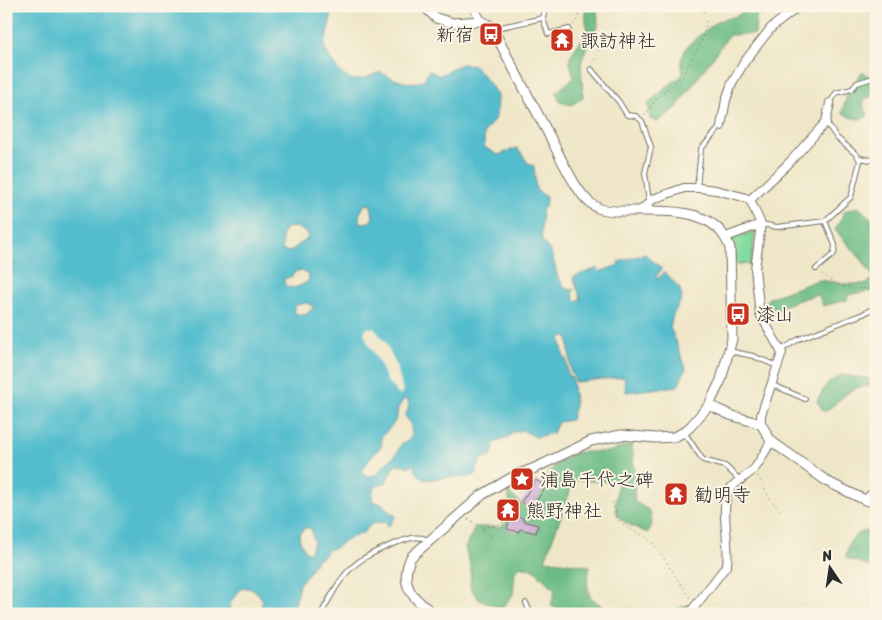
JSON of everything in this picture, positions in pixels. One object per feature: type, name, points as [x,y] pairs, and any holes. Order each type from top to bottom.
[{"type":"street","points":[[424,6],[436,18],[453,23],[481,21],[489,25],[572,178],[588,202],[609,211],[694,215],[708,220],[720,228],[730,248],[732,323],[732,339],[729,350],[720,380],[709,405],[684,432],[674,437],[656,438],[621,435],[591,441],[514,476],[490,490],[411,557],[407,566],[406,580],[408,590],[434,614]]},
{"type":"street","points":[[474,6],[481,21]]},
{"type":"street","points":[[721,126],[726,100],[732,83],[745,60],[771,28],[798,6]]},
{"type":"street","points":[[750,200],[788,164],[826,122],[830,103]]},
{"type":"street","points":[[640,211],[653,199],[684,188],[697,188],[750,200],[761,224],[755,269],[760,314],[782,353],[761,415],[761,424],[771,442],[828,482],[865,500],[876,503]]},
{"type":"street","points":[[726,237],[761,224]]},
{"type":"street","points":[[709,405],[730,415],[761,424]]},
{"type":"street","points":[[689,614],[727,565],[727,494],[754,469],[771,442]]},
{"type":"street","points":[[865,500],[876,490]]},
{"type":"lane","points":[[546,6],[543,18],[548,34],[569,29]]},
{"type":"lane","points":[[492,29],[543,18]]},
{"type":"lane","points":[[590,69],[619,102],[627,115],[636,116],[642,121],[651,147],[645,173],[650,203]]},
{"type":"lane","points":[[830,103],[836,93],[852,89],[857,83],[876,77]]},
{"type":"lane","points":[[761,224],[777,227],[825,221],[851,197],[860,161],[859,158],[837,138],[826,122]]},
{"type":"lane","points":[[697,188],[701,149],[721,126]]},
{"type":"lane","points":[[859,158],[871,160],[876,156]]},
{"type":"lane","points":[[816,269],[834,254],[835,245],[825,221]]},
{"type":"lane","points":[[781,350],[799,339],[864,314],[876,307]]},
{"type":"lane","points":[[729,350],[752,356],[777,366]]},
{"type":"lane","points":[[771,384],[805,399]]},
{"type":"lane","points":[[684,432],[703,460],[724,466],[740,480]]},
{"type":"lane","points":[[321,614],[339,581],[355,563],[372,552],[413,537],[426,538],[429,541]]},
{"type":"lane","points":[[526,602],[531,614]]},
{"type":"path","points":[[569,29],[578,18],[581,6]]},
{"type":"path","points":[[581,6],[588,18],[593,36],[602,42],[590,69]]},
{"type":"path","points":[[642,121],[657,98],[682,77],[703,38],[706,25],[703,6]]},
{"type":"path","points":[[816,269],[838,286],[852,290],[876,287]]},
{"type":"path","points":[[483,528],[504,522],[508,504],[531,480],[535,468]]},
{"type":"path","points":[[754,469],[766,488],[769,497],[782,513]]},
{"type":"path","points":[[612,502],[618,519],[625,526],[646,537],[656,547],[696,606]]},
{"type":"path","points":[[461,515],[483,528],[484,533],[492,538]]},
{"type":"green space","points":[[583,6],[597,6],[598,26],[588,43],[581,63],[583,98],[571,105],[560,102],[556,92],[574,78],[570,56],[587,32],[585,7]]},
{"type":"green space","points":[[750,6],[770,6],[756,17],[755,34],[729,35],[676,108],[657,122],[650,119],[648,103],[683,74],[681,59],[688,45],[717,21],[737,16]]},
{"type":"green space","points":[[862,72],[876,81],[876,96],[865,98],[863,105],[868,114],[866,117],[856,119],[842,112],[849,89]]},
{"type":"green space","points":[[858,207],[876,223],[876,294],[869,291],[848,295],[847,300],[823,306],[818,294],[787,304],[776,312],[766,311],[765,303],[769,298],[818,280],[847,284],[868,284],[873,276],[862,260],[835,230],[845,211]]},
{"type":"green space","points":[[755,231],[751,264],[737,264],[733,239]]},
{"type":"green space","points":[[841,375],[876,381],[876,387],[867,386],[853,389],[824,412],[817,401],[827,384]]},
{"type":"green space","points":[[632,444],[635,480],[634,501],[650,511],[651,528],[647,533],[627,524],[618,516],[616,504],[618,482],[574,480],[545,560],[590,566],[587,583],[590,597],[603,607],[670,612],[687,605],[706,614],[569,614],[551,606],[555,590],[534,570],[520,566],[515,572],[513,595],[502,608],[479,600],[470,587],[471,568],[465,548],[475,527],[503,526],[513,511],[507,492],[529,510],[543,481],[557,463],[578,452],[608,452]]},
{"type":"green space","points":[[876,527],[876,574],[871,567],[846,558],[849,544],[855,536]]},
{"type":"water","points":[[6,6],[328,6],[333,9],[324,47],[338,70],[348,78],[354,80],[361,79],[380,72],[400,81],[411,83],[423,81],[429,70],[439,76],[461,64],[474,65],[497,95],[496,117],[484,133],[484,147],[498,155],[517,148],[529,164],[534,166],[536,190],[546,197],[545,207],[541,211],[542,241],[551,252],[558,278],[566,289],[575,290],[572,291],[575,301],[581,299],[573,277],[598,268],[599,272],[619,265],[618,262],[645,254],[662,269],[656,276],[657,279],[665,272],[680,289],[682,298],[673,315],[670,327],[686,368],[678,386],[626,392],[624,377],[575,382],[574,376],[571,374],[568,336],[560,337],[564,358],[566,358],[568,376],[572,377],[575,405],[571,420],[558,422],[553,433],[536,437],[522,430],[511,433],[510,436],[494,443],[492,455],[481,459],[475,475],[468,477],[424,480],[416,472],[413,463],[410,467],[400,464],[393,467],[386,483],[378,485],[374,489],[372,498],[373,502],[383,504],[388,511],[396,516],[389,526],[384,522],[371,524],[363,533],[345,540],[337,547],[327,550],[323,556],[316,560],[306,577],[299,584],[294,611],[291,614],[264,614],[261,604],[263,601],[259,595],[252,589],[242,588],[230,606],[229,614],[6,614]],"holes":[[[365,204],[371,205],[373,217],[370,222],[361,223],[359,215]],[[296,227],[307,233],[308,238],[289,252],[282,250],[282,234],[286,228]],[[296,271],[302,271],[309,276],[309,280],[294,288],[285,285],[284,279],[292,276]],[[307,303],[313,306],[313,309],[308,311],[306,315],[297,314],[294,312],[295,305]],[[404,399],[408,400],[407,412],[404,415],[410,422],[412,435],[408,441],[402,443],[396,455],[384,465],[377,475],[364,476],[362,471],[382,445],[381,437],[394,423],[398,408]],[[305,528],[311,528],[314,542],[310,552],[306,552],[300,541],[299,534]]]},
{"type":"pier","points":[[367,328],[374,328],[385,342],[397,367],[403,392],[399,395],[387,381],[367,341],[364,333]]},
{"type":"building","points":[[536,480],[546,487],[531,508],[521,502]]},
{"type":"building","points":[[511,515],[538,525],[536,533],[520,529],[519,532],[507,529]]},
{"type":"place","name":"新宿","points":[[491,34]]},
{"type":"place","name":"諏訪神社","points":[[562,40]]},
{"type":"place","name":"漆山","points":[[738,314]]},
{"type":"place","name":"浦島千代之碑","points":[[522,479]]},
{"type":"place","name":"勧明寺","points":[[676,494]]},
{"type":"place","name":"熊野神社","points":[[508,510]]}]
